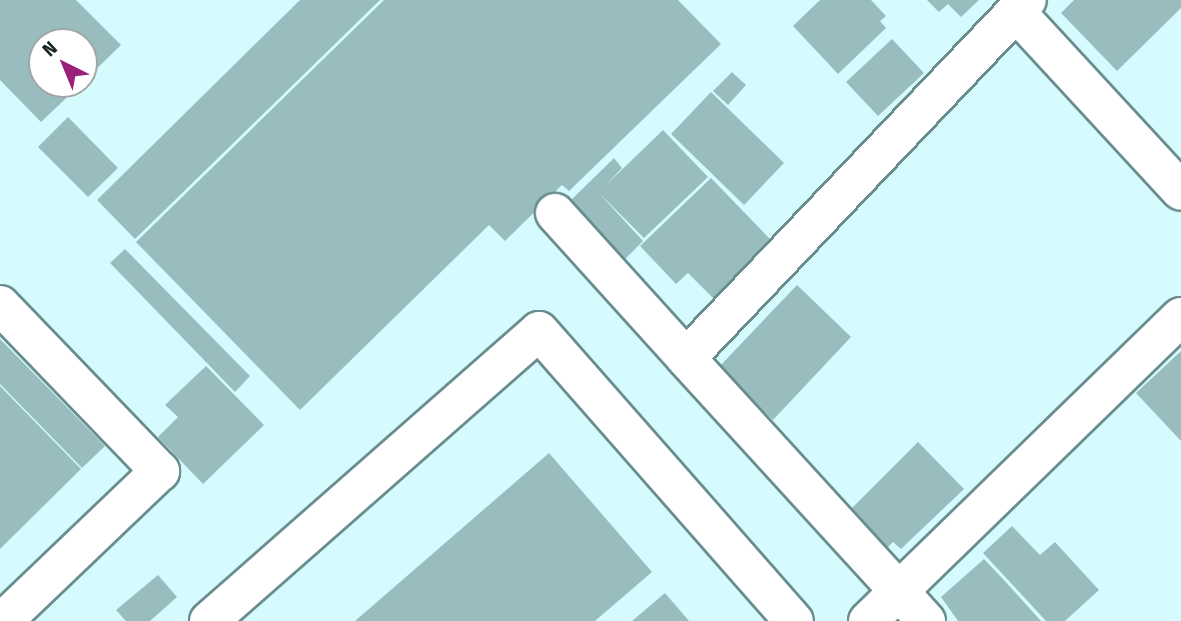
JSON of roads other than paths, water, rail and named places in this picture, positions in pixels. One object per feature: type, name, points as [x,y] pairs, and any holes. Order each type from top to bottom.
[{"type":"street","points":[[686,358],[1021,6],[1181,191]]},
{"type":"street","points":[[555,214],[926,621]]},
{"type":"street","points":[[0,305],[160,471],[3,621]]},
{"type":"street","points":[[868,621],[1181,317]]},
{"type":"street","points":[[209,621],[539,331],[794,621]]}]
